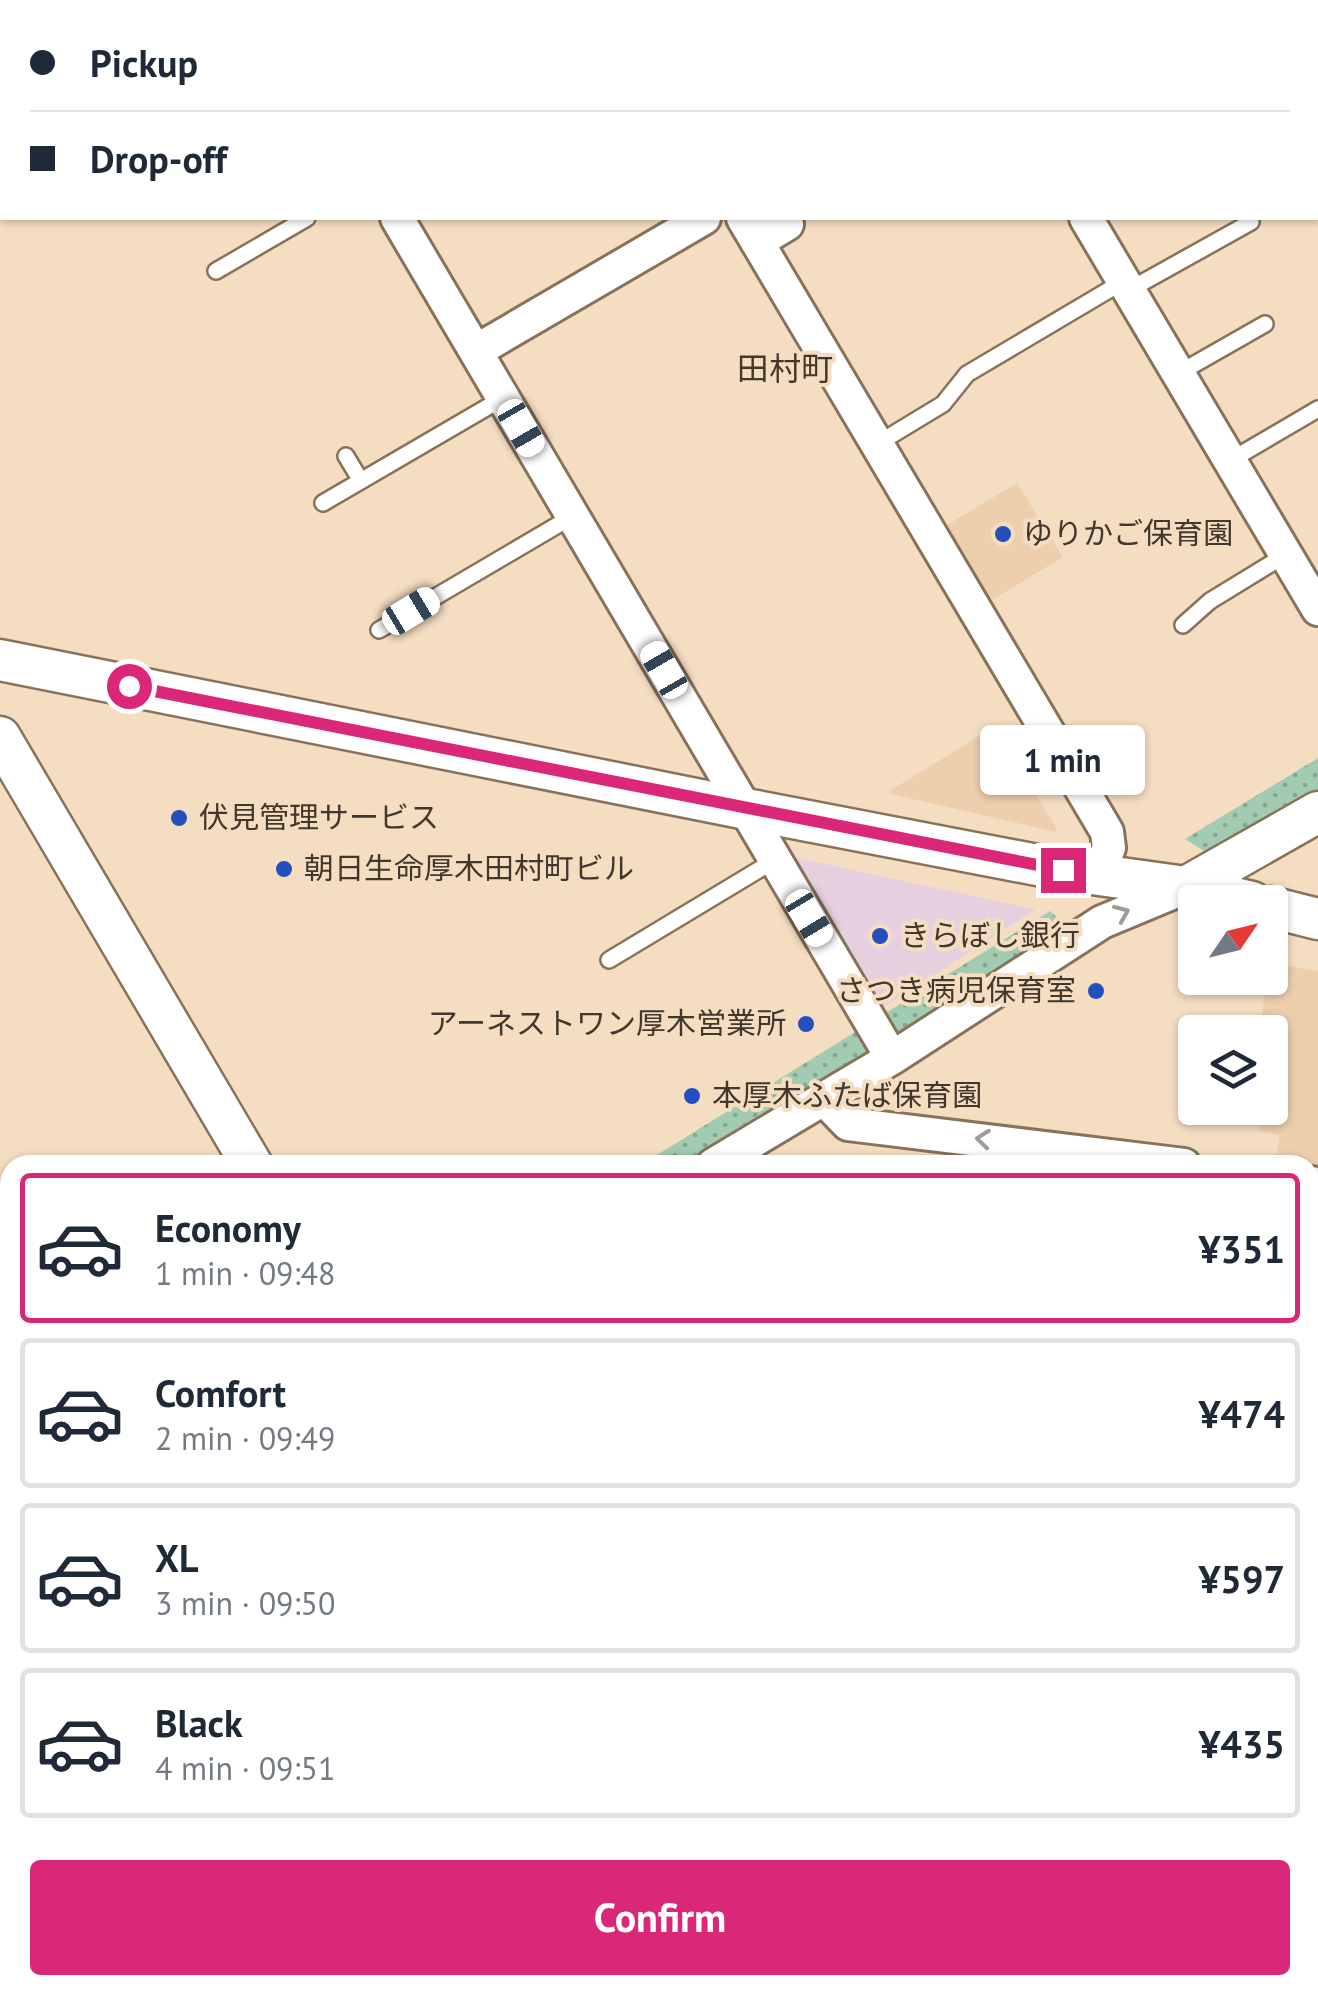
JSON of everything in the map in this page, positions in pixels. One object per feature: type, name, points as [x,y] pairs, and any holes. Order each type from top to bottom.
[{"type":"street","points":[[398,220],[892,1058]]},
{"type":"street","points":[[476,351],[701,220]]},
{"type":"street","points":[[1087,220],[1318,609]]},
{"type":"street","points":[[787,224],[750,230],[1108,832],[1109,848],[1097,874]]},
{"type":"street","points":[[0,660],[746,809],[1097,874],[1179,885]]},
{"type":"street","points":[[0,738],[246,1155]]},
{"type":"street","points":[[1188,885],[1318,812]]},
{"type":"street","points":[[729,1155],[892,1058],[1102,922],[1178,889]]},
{"type":"street","points":[[1288,911],[1318,918]]},
{"type":"street","points":[[822,1098],[848,1124],[1045,1155]]},
{"type":"lane","points":[[216,271],[304,220]]},
{"type":"lane","points":[[876,444],[943,404],[968,374],[1127,285],[1251,222]]},
{"type":"lane","points":[[1179,373],[1265,324]]},
{"type":"lane","points":[[323,503],[503,398]]},
{"type":"lane","points":[[1231,460],[1318,409]]},
{"type":"lane","points":[[346,456],[360,481]]},
{"type":"lane","points":[[378,630],[573,516]]},
{"type":"lane","points":[[1183,625],[1210,601],[1285,555]]},
{"type":"lane","points":[[609,960],[776,860]]},
{"type":"shaded area","points":[[1017,483],[1063,557],[982,606],[937,531]]},
{"type":"shaded area","points":[[994,727],[1056,832],[891,794],[891,790]]},
{"type":"shaded area","points":[[788,856],[1033,909],[1034,911],[879,1010]]},
{"type":"shaded area","points":[[1288,966],[1318,971],[1318,1155],[1277,1155],[1280,1135],[1259,1131],[1260,1125],[1288,1125],[1288,1015],[1262,1015],[1265,995],[1288,995]]},
{"type":"green space","points":[[1318,758],[1318,793],[1212,856],[1185,839]]},
{"type":"green space","points":[[1050,911],[1076,936],[713,1155],[657,1155]]},
{"type":"place","name":"ゆりかご保育園","points":[[1003,534]]},
{"type":"place","name":"伏見管理サービス","points":[[179,818]]},
{"type":"place","name":"朝日生命厚木田村町ビル","points":[[284,869]]},
{"type":"place","name":"きらぼし銀行","points":[[880,936]]},
{"type":"place","name":"さつき病児保育室","points":[[1096,991]]},
{"type":"place","name":"アーネストワン厚木営業所","points":[[806,1024]]},
{"type":"place","name":"本厚木ふたば保育園","points":[[692,1096]]},
{"type":"district","name":"田村町","points":[[785,369]]},
{"type":"route","points":[[129,686],[1063,870]]}]
